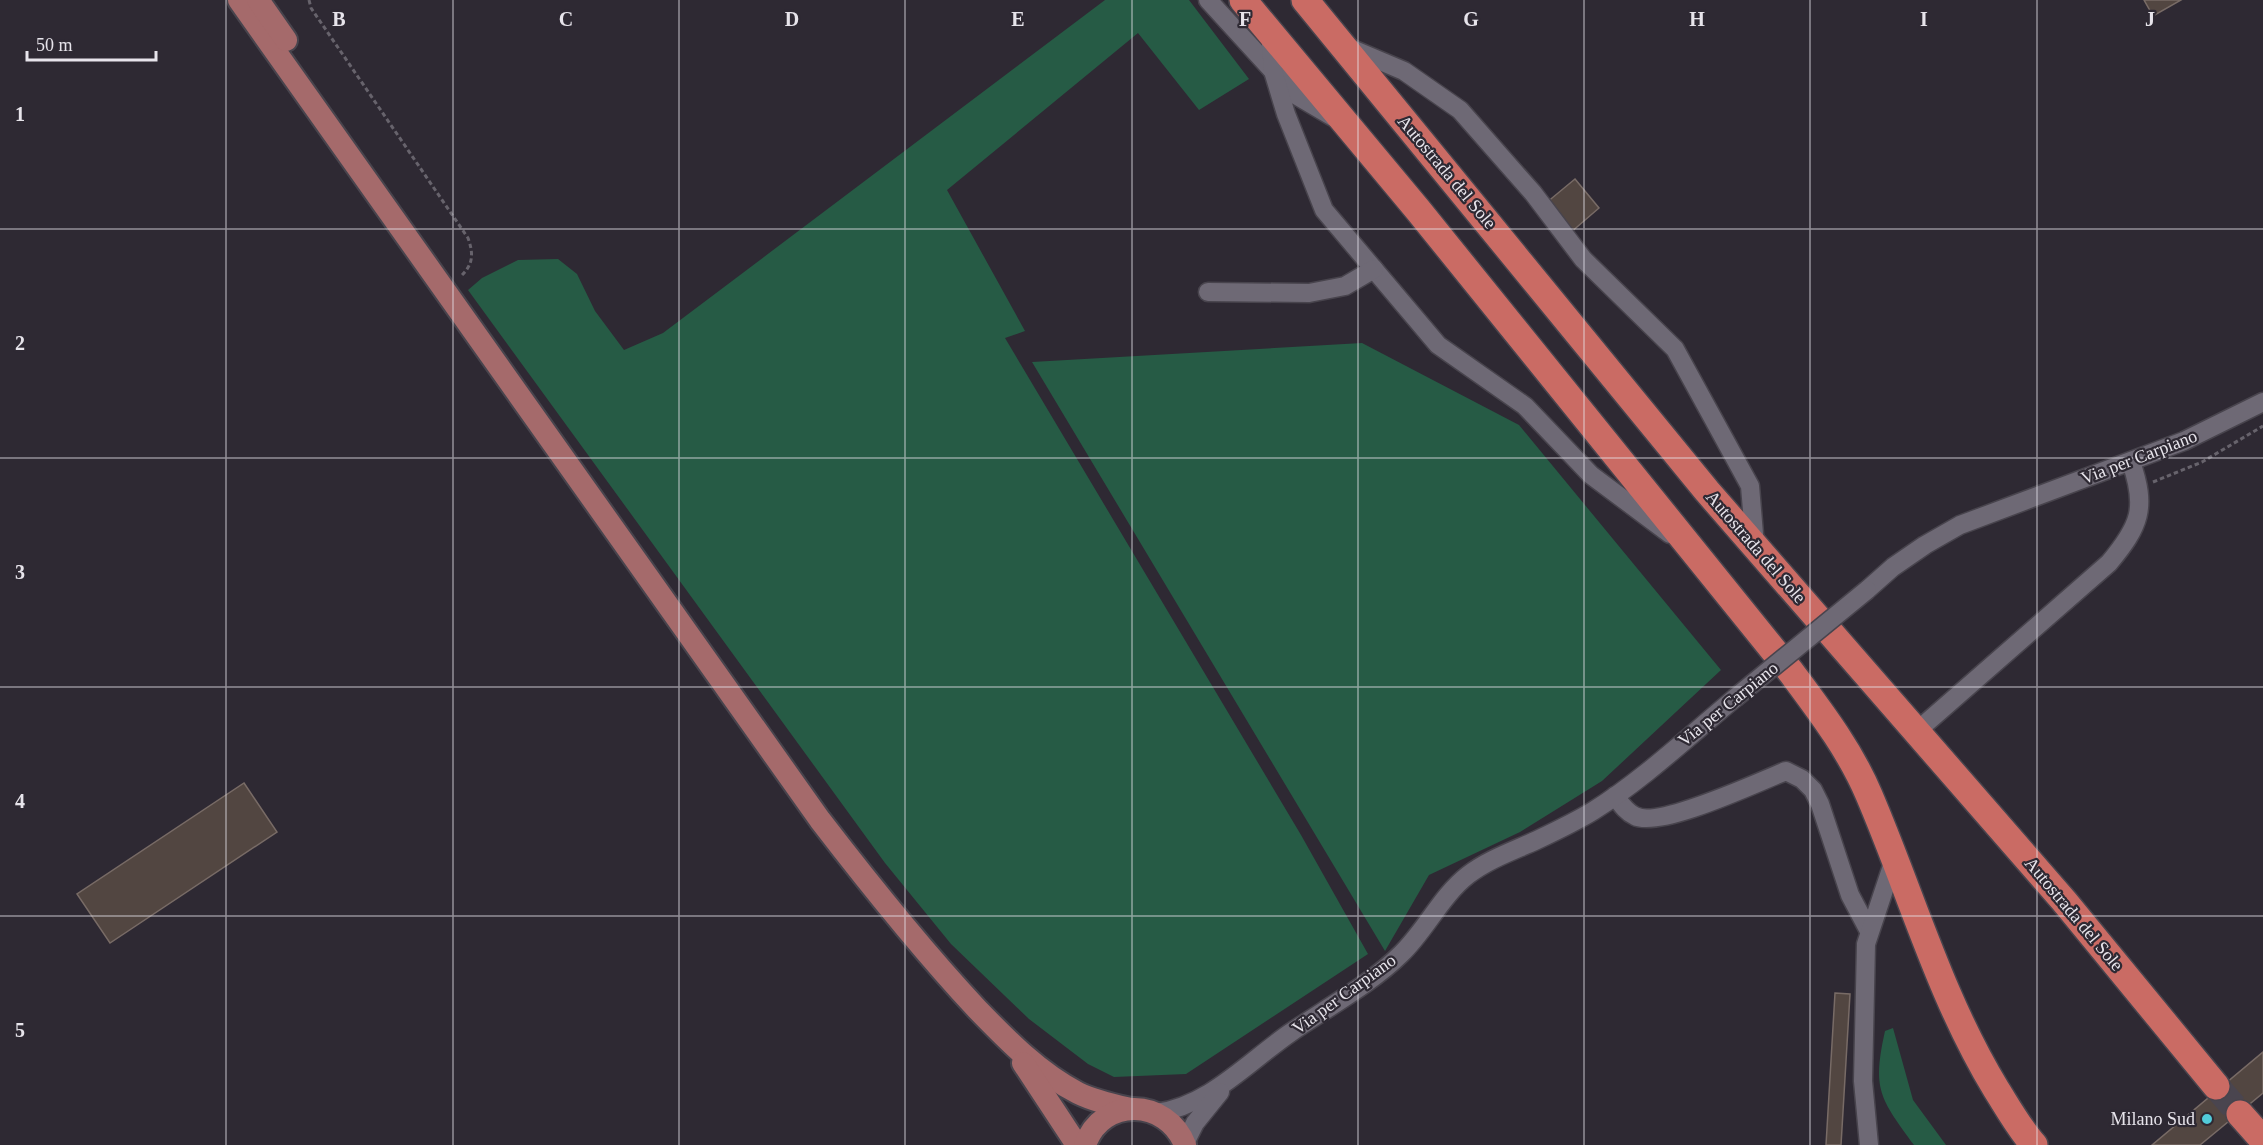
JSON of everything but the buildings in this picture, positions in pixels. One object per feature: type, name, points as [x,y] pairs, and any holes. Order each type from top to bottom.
[{"type":"highway","points":[[1243,0],[1695,553],[1791,672],[1838,735],[1869,794],[1958,1017],[1983,1068],[2021,1130],[2034,1145]]},
{"type":"highway","name":"Autostrada del Sole","points":[[1305,0],[1707,491],[2064,902],[2216,1086]]},
{"type":"highway","points":[[2240,1114],[2263,1140]]},
{"type":"main road","points":[[239,0],[819,820],[866,880],[953,983],[1006,1040],[1040,1068],[1078,1093],[1131,1109]]},
{"type":"main road","points":[[258,0],[333,108],[349,136],[373,189]]},
{"type":"main road","points":[[1006,1040],[1077,1145]]},
{"type":"main road","points":[[1085,1145],[1088,1136],[1099,1123],[1114,1113],[1131,1109],[1143,1109],[1156,1113],[1173,1125],[1185,1144]]},
{"type":"street","points":[[1208,0],[1294,93],[1349,127]]},
{"type":"street","points":[[1270,32],[1273,71],[1286,114],[1324,210],[1438,345],[1525,406],[1591,475],[1695,553]]},
{"type":"street","points":[[1342,45],[1404,71],[1460,111],[1533,193],[1583,260],[1675,350],[1750,486],[1755,546]]},
{"type":"street","points":[[1209,292],[1310,293],[1345,286],[1374,269]]},
{"type":"street","name":"Via per Carpiano","points":[[1156,1113],[1171,1111],[1193,1102],[1236,1075],[1282,1039],[1383,969],[1401,954],[1446,896],[1468,875],[1497,857],[1569,824],[1615,796],[1924,545],[1960,525],[2184,441],[2263,402]]},
{"type":"street","points":[[1917,731],[2109,563],[2128,540],[2140,503],[2140,487],[2131,462]]},
{"type":"street","points":[[1615,796],[1624,808],[1636,817],[1646,819],[1682,813],[1786,771],[1794,774],[1813,790],[1820,804],[1850,895],[1869,931]]},
{"type":"street","points":[[1869,1145],[1863,1082],[1865,958],[1869,931],[1894,860]]},
{"type":"street","name":"Via per Carpiano","points":[[1185,1144],[1195,1123],[1236,1075]]},
{"type":"path","points":[[309,0],[311,8],[468,238],[472,249],[469,269],[443,289]]},
{"type":"path","points":[[2140,487],[2202,462],[2263,426]]},
{"type":"green space","points":[[1105,0],[1189,0],[1249,79],[1199,110],[1138,33],[947,190],[1025,331],[1005,338],[1301,835],[1368,954],[1186,1074],[1114,1077],[1088,1064],[1029,1019],[951,944],[885,863],[468,290],[482,278],[518,260],[558,259],[577,274],[595,311],[624,350],[663,333]]},
{"type":"green space","points":[[1362,343],[1519,425],[1721,670],[1602,781],[1520,832],[1429,875],[1385,951],[1032,362]]},
{"type":"green space","points":[[1893,1028],[1913,1100],[1946,1145],[1914,1145],[1886,1104],[1879,1081],[1879,1067],[1885,1031]]},
{"type":"tunnel","points":[[2216,1086],[2240,1114]]},
{"type":"place","name":"Milano Sud","points":[[2207,1119]]}]
